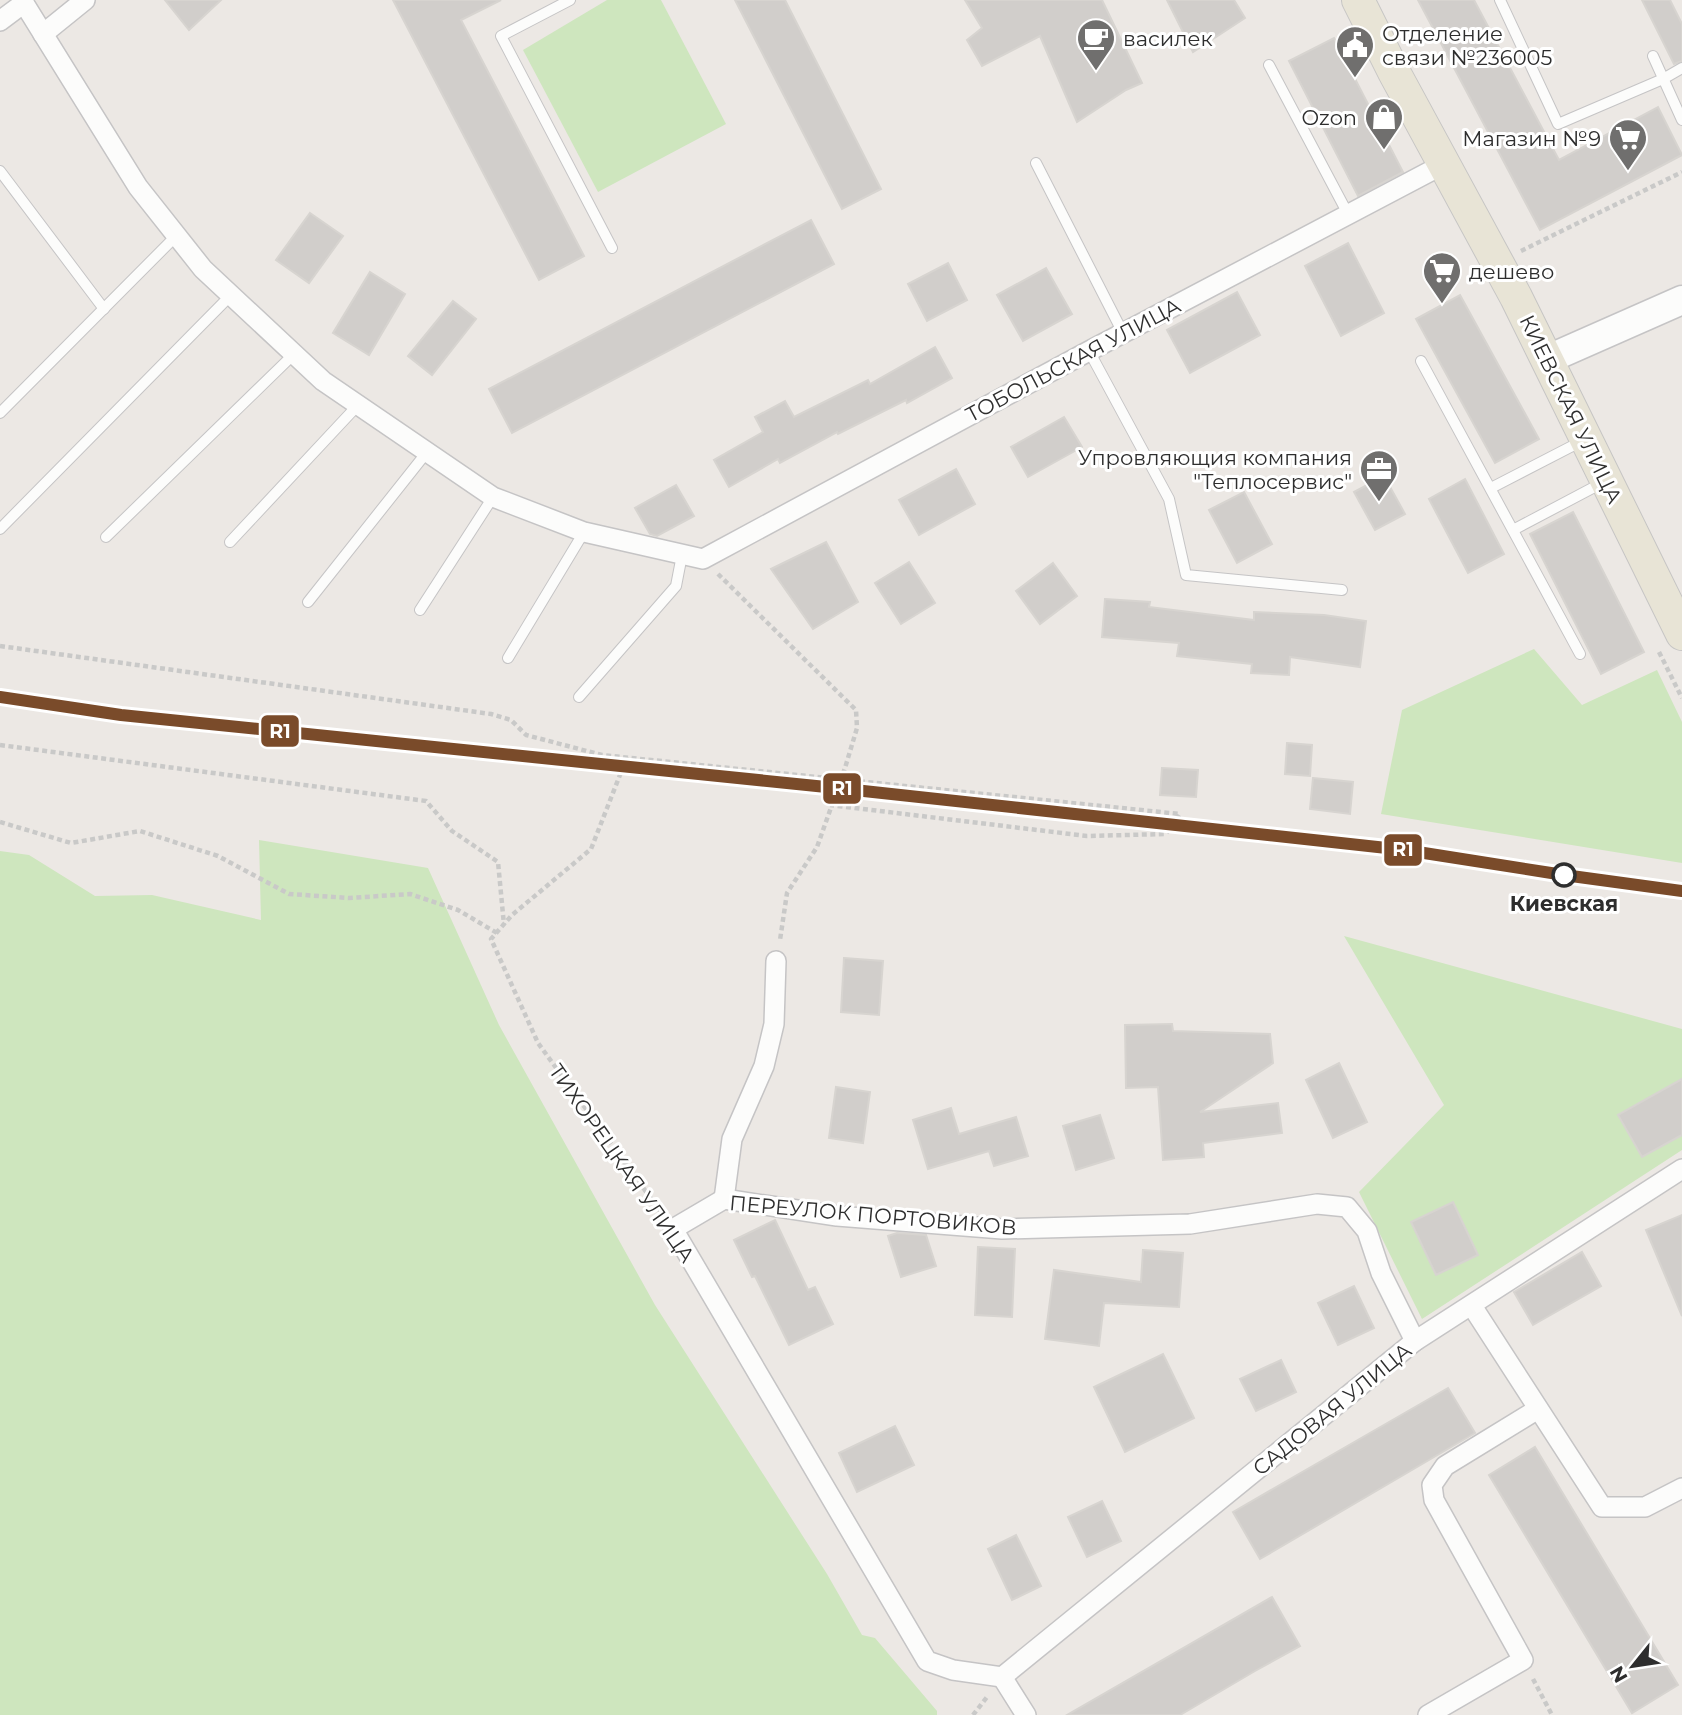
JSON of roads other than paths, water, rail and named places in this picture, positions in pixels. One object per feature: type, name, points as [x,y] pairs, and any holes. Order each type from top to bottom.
[{"type":"main road","name":"КИЕВСКАЯ УЛИЦА","points":[[1358,0],[1516,297],[1682,634]]},
{"type":"street","points":[[43,34],[85,0]]},
{"type":"street","points":[[0,22],[23,2],[138,187],[203,269],[323,381],[493,498],[584,532],[682,555]]},
{"type":"street","name":"ТОБОЛЬСКАЯ УЛИЦА","points":[[682,555],[703,559],[1444,164]]},
{"type":"street","points":[[1546,360],[1682,300]]},
{"type":"street","points":[[724,1199],[732,1139],[764,1066],[774,1024],[776,961]]},
{"type":"street","name":"САДОВАЯ УЛИЦА","points":[[1002,1677],[1415,1341],[1682,1169]]},
{"type":"street","name":"ПЕРЕУЛОК ПОРТОВИКОВ","points":[[673,1229],[724,1199],[837,1216],[1002,1229],[1190,1224],[1317,1204],[1347,1207],[1367,1231],[1381,1273],[1415,1341]]},
{"type":"street","name":"ТИХОРЕЦКАЯ УЛИЦА","points":[[673,1229],[927,1661],[953,1670],[1002,1677]]},
{"type":"street","points":[[1472,1306],[1602,1507],[1645,1507],[1682,1488]]},
{"type":"street","points":[[1428,1715],[1524,1660],[1434,1500],[1433,1485],[1444,1466],[1538,1409]]},
{"type":"street","points":[[1002,1677],[1026,1715]]},
{"type":"lane","points":[[570,0],[501,36],[612,248]]},
{"type":"lane","points":[[1500,0],[1558,124],[1663,79],[1682,68]]},
{"type":"lane","points":[[1653,56],[1682,120]]},
{"type":"lane","points":[[1269,65],[1348,214]]},
{"type":"lane","points":[[1036,163],[1123,333]]},
{"type":"lane","points":[[0,171],[104,309]]},
{"type":"lane","points":[[0,413],[177,235]]},
{"type":"lane","points":[[0,529],[231,295]]},
{"type":"lane","points":[[1089,351],[1169,499],[1186,575],[1342,590]]},
{"type":"lane","points":[[106,537],[294,354]]},
{"type":"lane","points":[[1421,361],[1580,654]]},
{"type":"lane","points":[[230,542],[358,405]]},
{"type":"lane","points":[[1490,488],[1586,439]]},
{"type":"lane","points":[[308,602],[427,452]]},
{"type":"lane","points":[[1513,530],[1606,481]]},
{"type":"lane","points":[[420,610],[493,498]]},
{"type":"lane","points":[[508,658],[584,532]]},
{"type":"lane","points":[[579,697],[676,586],[682,555]]},
{"type":"place","name":"василек","points":[[1096,72]]},
{"type":"place","name":"Отделение связи №236005","points":[[1355,79]]},
{"type":"place","name":"Ozon","points":[[1384,151]]},
{"type":"place","name":"Магазин №9","points":[[1628,172]]},
{"type":"place","name":"дешево","points":[[1442,305]]},
{"type":"place","name":"Упровляющия компания \"Теплосервис\"","points":[[1379,503]]},
{"type":"place","name":"Киевская","points":[[1564,875]]}]
